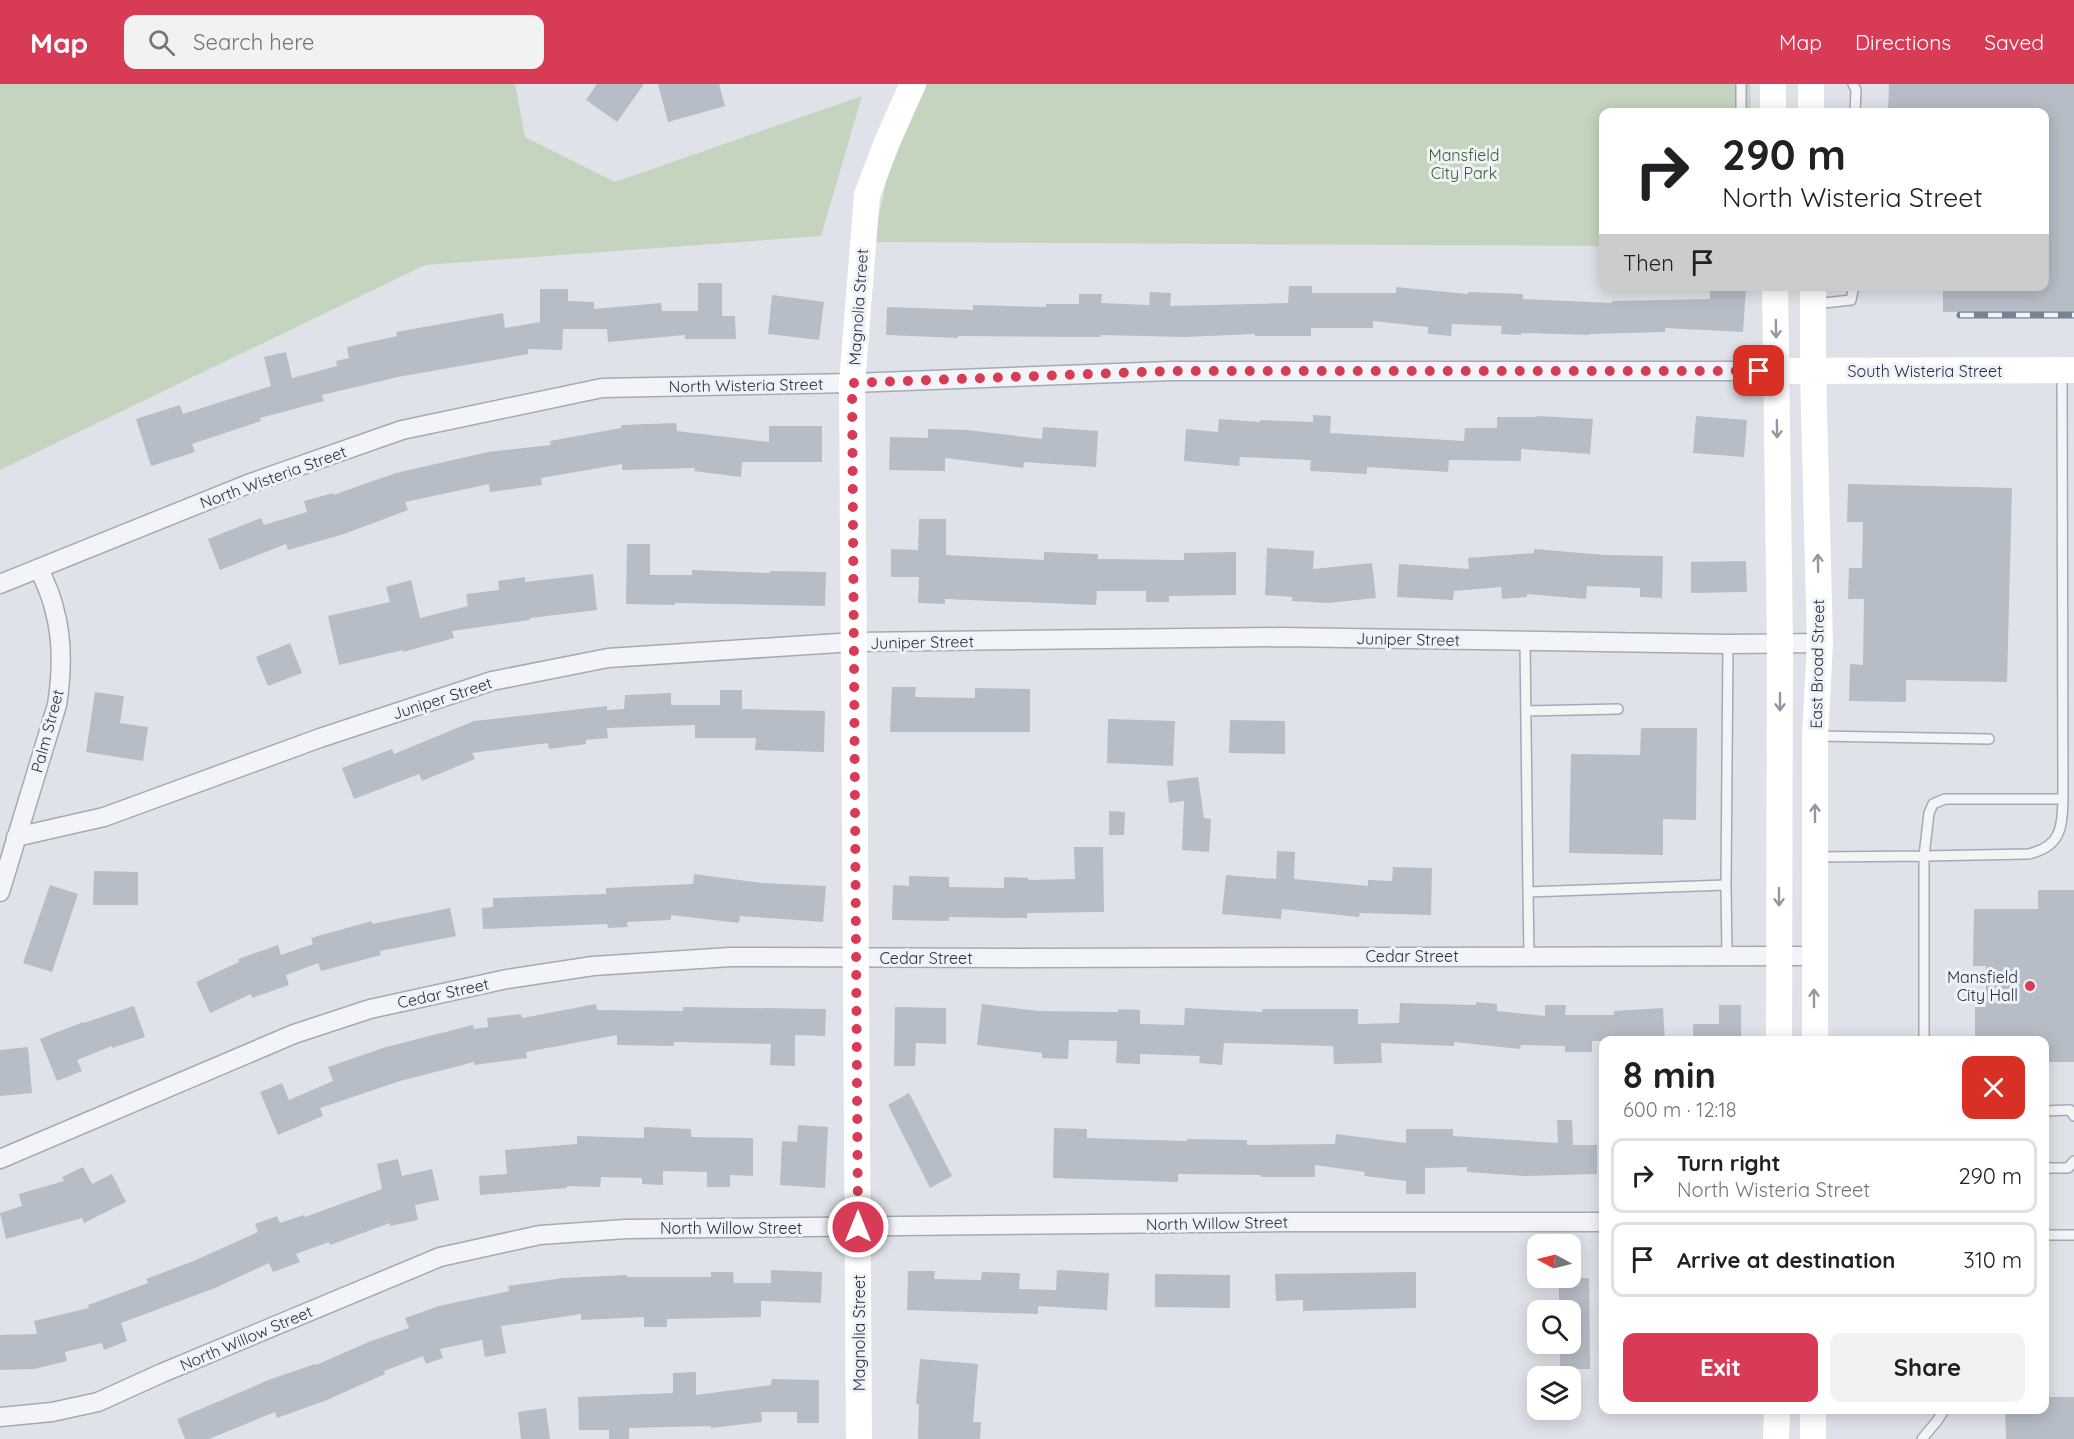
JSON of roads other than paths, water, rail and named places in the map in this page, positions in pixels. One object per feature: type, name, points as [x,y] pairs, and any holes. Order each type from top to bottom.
[{"type":"street","name":"Magnolia Street","points":[[859,1439],[852,383],[867,195],[887,142],[913,84]]},
{"type":"street","points":[[1773,84],[1773,108]]},
{"type":"street","points":[[1810,84],[1811,108]]},
{"type":"street","points":[[1775,291],[1780,643],[1779,1036]]},
{"type":"street","name":"East Broad Street","points":[[1813,296],[1820,642],[1815,736],[1815,1036]]},
{"type":"street","name":"South Wisteria Street","points":[[1777,371],[2068,370]]},
{"type":"street","name":"North Wisteria Street","points":[[0,584],[249,484],[402,430],[602,388],[852,383],[1170,371],[1777,371]]},
{"type":"street","name":"Palm Street","points":[[0,892],[57,705],[61,678],[59,635],[54,607],[39,568]]},
{"type":"street","name":"Juniper Street","points":[[16,837],[104,817],[320,738],[492,681],[608,658],[854,642],[1281,637],[1728,644],[1820,642]]},
{"type":"street","name":"Cedar Street","points":[[0,1159],[294,1034],[369,1009],[507,979],[592,966],[730,957],[1814,956]]},
{"type":"street","name":"North Willow Street","points":[[0,1417],[52,1412],[98,1402],[172,1368],[429,1262],[462,1252],[540,1235],[626,1229],[1287,1222],[1599,1222]]},
{"type":"street","points":[[1776,1439],[1777,1414]]},
{"type":"street","points":[[1813,1414],[1813,1439]]},
{"type":"lane","points":[[1741,84],[1741,108]]},
{"type":"lane","points":[[1853,84],[1856,90],[1855,108]]},
{"type":"lane","points":[[1813,296],[1851,300],[1853,291]]},
{"type":"lane","points":[[1815,857],[2028,854],[2042,851],[2058,834],[2062,821],[2063,799],[2063,433],[2068,370]]},
{"type":"lane","points":[[2063,433],[2074,433]]},
{"type":"lane","points":[[2063,497],[2074,497]]},
{"type":"lane","points":[[1525,641],[1529,956]]},
{"type":"lane","points":[[1727,955],[1728,644]]},
{"type":"lane","points":[[1526,711],[1618,709]]},
{"type":"lane","points":[[1815,736],[1989,739]]},
{"type":"lane","points":[[1924,1036],[1924,856],[1929,813],[1933,804],[1945,799],[2063,799]]},
{"type":"lane","points":[[1528,892],[1726,885]]},
{"type":"lane","points":[[2049,1111],[2070,1110],[2074,1116]]},
{"type":"lane","points":[[2049,1168],[2068,1168],[2074,1161]]},
{"type":"lane","points":[[2049,1235],[2074,1235]]},
{"type":"lane","points":[[1922,1439],[1941,1414]]},
{"type":"railway","points":[[1960,315],[2074,315]]},
{"type":"place","name":"Mansfield City Hall","points":[[2030,986]]},
{"type":"park label","name":"Mansfield City Park","points":[[1464,164]]}]
